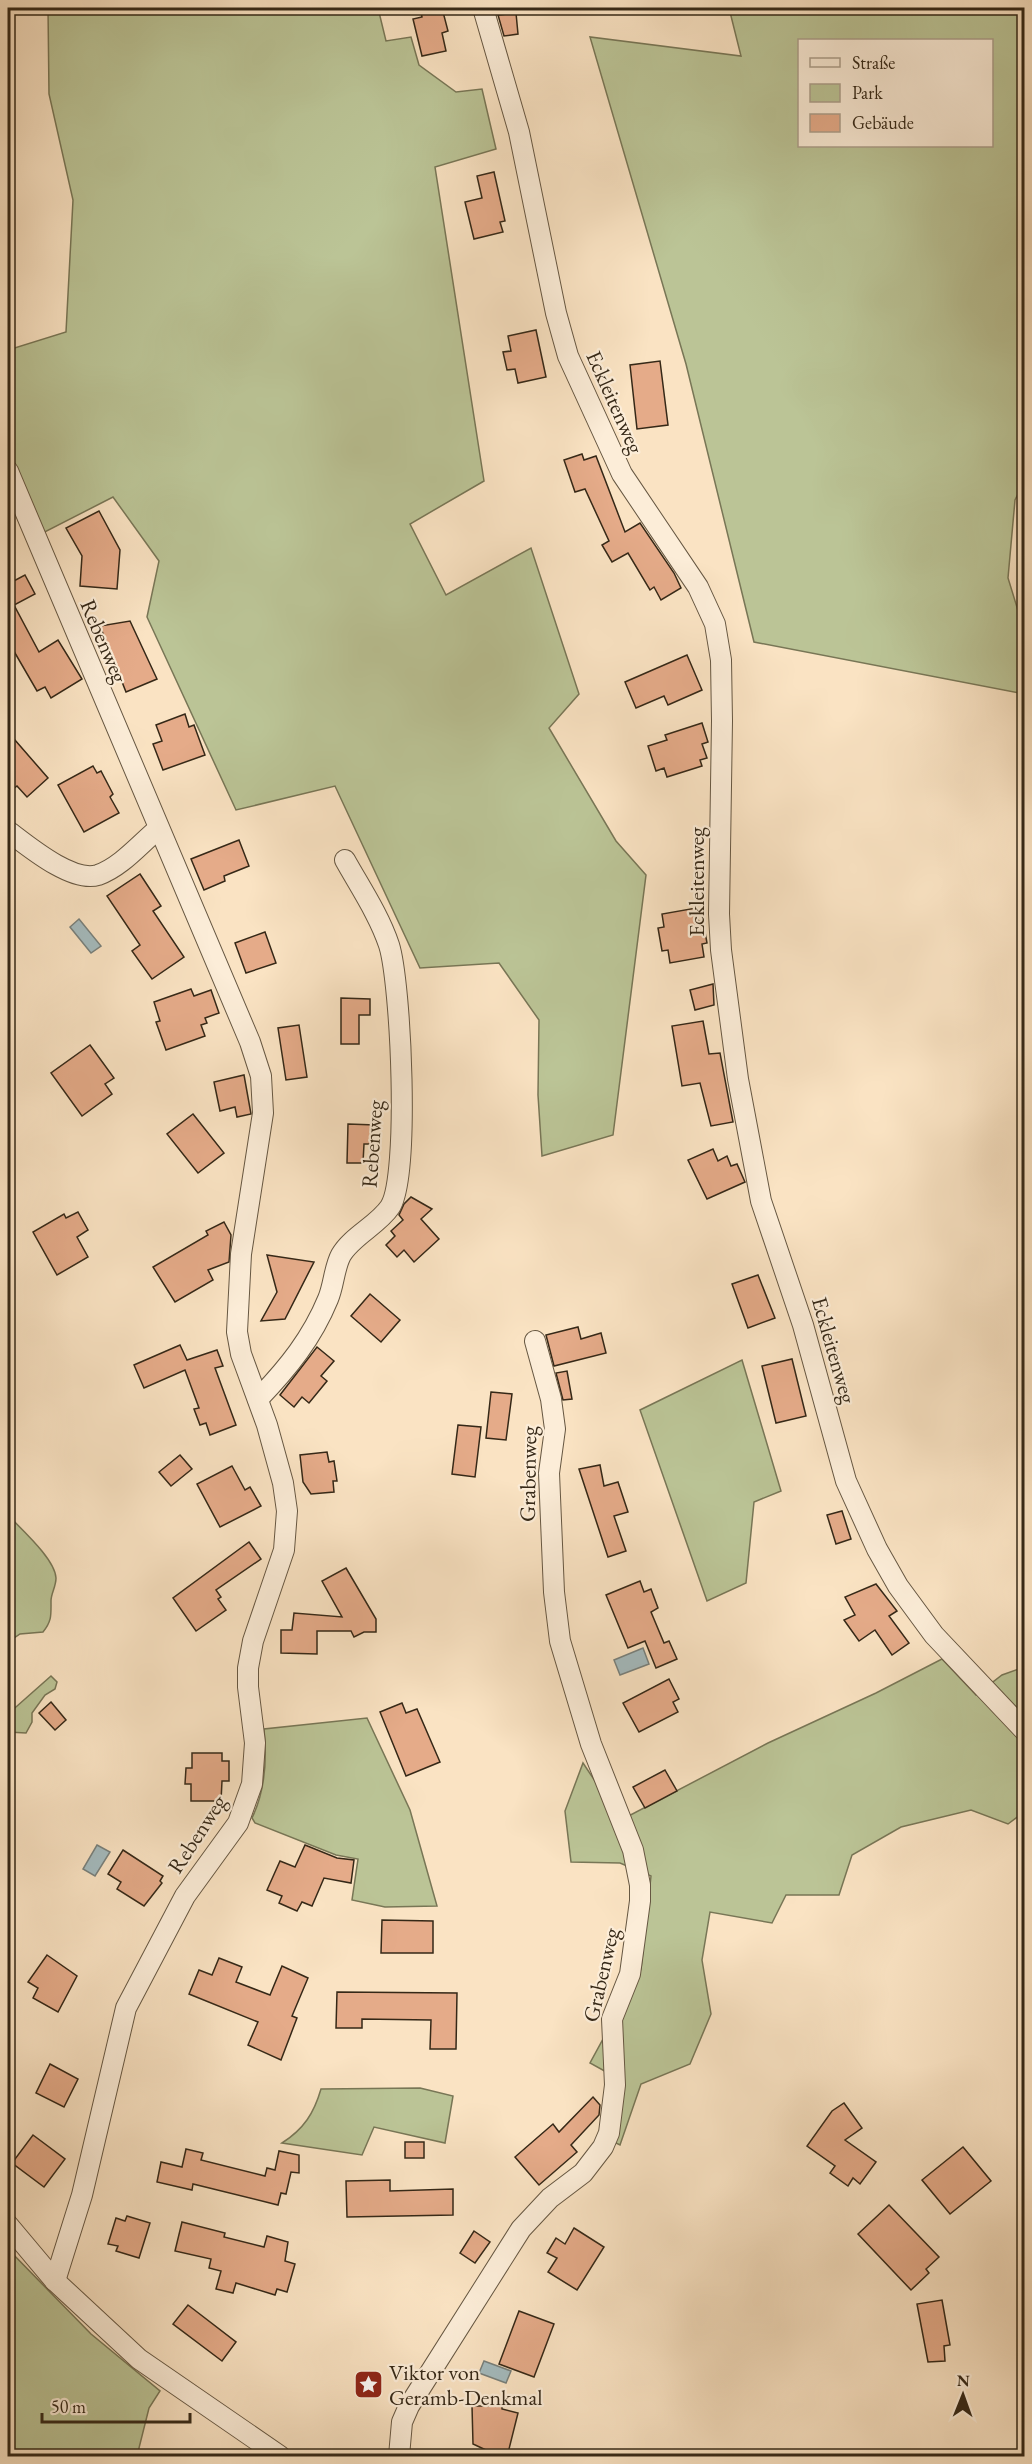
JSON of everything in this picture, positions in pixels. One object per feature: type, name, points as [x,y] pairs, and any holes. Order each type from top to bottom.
[{"type":"street","name":"Eckleitenweg","points":[[483,8],[519,132],[556,312],[568,356],[621,474],[698,587],[715,624],[721,670],[722,768],[718,879],[721,950],[738,1079],[761,1201],[803,1325],[846,1481],[873,1540],[898,1586],[934,1635],[1024,1730]]},
{"type":"street","name":"Rebenweg","points":[[8,471],[250,1042],[261,1076],[263,1113],[241,1254],[236,1307],[241,1354],[258,1399],[283,1483],[287,1511],[284,1550],[253,1641],[248,1668],[255,1743],[252,1784],[238,1823],[185,1896],[126,2008],[82,2195],[55,2281]]},
{"type":"street","points":[[8,831],[61,867],[88,876],[105,872],[121,862],[158,829]]},
{"type":"street","name":"Rebenweg","points":[[258,1399],[280,1377],[314,1331],[330,1296],[342,1254],[390,1207],[398,1188],[401,1114],[395,969],[388,942],[345,860]]},
{"type":"street","name":"Grabenweg","points":[[399,2457],[402,2422],[409,2406],[504,2254],[536,2212],[583,2173],[603,2147],[612,2120],[615,2085],[612,2019],[630,1974],[635,1944],[640,1901],[637,1864],[591,1744],[560,1641],[554,1592],[549,1473],[555,1429],[551,1399],[535,1341]]},
{"type":"street","points":[[8,2225],[55,2281],[139,2359],[280,2457]]},
{"type":"green space","points":[[48,8],[378,8],[386,41],[411,37],[419,65],[456,92],[482,89],[496,149],[435,167],[484,481],[410,524],[446,595],[531,548],[579,694],[549,728],[616,841],[646,875],[613,1135],[542,1156],[538,1095],[539,1020],[499,963],[420,968],[335,786],[236,810],[147,617],[159,561],[113,497],[35,537],[8,443],[8,350],[66,332],[73,200],[49,94]]},
{"type":"green space","points":[[729,8],[1024,8],[1024,482],[1015,500],[1008,578],[1024,630],[1024,694],[754,642],[686,364],[590,37],[741,56]]},
{"type":"green space","points":[[742,1360],[781,1491],[754,1502],[746,1583],[707,1601],[640,1410]]},
{"type":"green space","points":[[8,1515],[44,1554],[56,1578],[51,1598],[50,1618],[43,1632],[20,1634],[8,1642]]},
{"type":"green space","points":[[942,1659],[976,1695],[1002,1675],[1024,1667],[1024,1812],[1008,1824],[971,1810],[901,1827],[852,1855],[839,1895],[786,1895],[772,1923],[710,1912],[702,1960],[711,2014],[690,2064],[641,2084],[620,2145],[614,2142],[619,2079],[590,2063],[641,1969],[651,1876],[620,1863],[571,1862],[565,1811],[583,1763],[621,1820],[768,1743],[876,1693]]},
{"type":"green space","points":[[51,1676],[57,1682],[55,1689],[45,1695],[32,1713],[32,1722],[26,1733],[8,1732],[8,1714]]},
{"type":"green space","points":[[367,1718],[410,1810],[437,1906],[385,1907],[352,1900],[358,1859],[336,1855],[255,1823],[252,1818],[260,1797],[264,1774],[264,1729]]},
{"type":"green space","points":[[420,2088],[453,2096],[445,2143],[374,2127],[362,2155],[282,2143],[307,2120],[321,2089]]},
{"type":"green space","points":[[8,2249],[91,2334],[160,2391],[149,2408],[137,2456],[8,2456]]},
{"type":"water","points":[[79,919],[101,946],[91,953],[70,927]]},
{"type":"water","points":[[643,1648],[649,1664],[620,1675],[614,1660]]},
{"type":"water","points":[[97,1845],[110,1852],[95,1876],[83,1869]]},
{"type":"water","points":[[484,2361],[511,2371],[506,2383],[479,2373]]},
{"type":"building","points":[[420,8],[442,8],[448,31],[442,33],[446,51],[422,56],[413,19],[422,17]]},
{"type":"building","points":[[516,13],[518,34],[504,36],[498,15]]},
{"type":"building","points":[[494,172],[505,221],[500,222],[503,232],[474,239],[465,202],[482,198],[477,176]]},
{"type":"building","points":[[536,330],[546,377],[518,383],[515,369],[507,370],[503,352],[511,351],[508,336]]},
{"type":"building","points":[[660,361],[668,425],[637,429],[630,365]]},
{"type":"building","points":[[582,454],[584,460],[596,456],[625,532],[640,523],[674,573],[681,588],[661,600],[654,587],[650,590],[628,553],[612,562],[602,545],[609,541],[585,489],[575,492],[564,460]]},
{"type":"building","points":[[99,511],[120,550],[117,589],[80,586],[82,556],[66,528]]},
{"type":"building","points":[[25,575],[35,594],[14,605],[39,652],[58,640],[82,679],[51,698],[45,687],[37,691],[8,641],[8,584]]},
{"type":"building","points":[[130,621],[157,679],[126,692],[100,626]]},
{"type":"building","points":[[687,655],[702,690],[668,705],[664,696],[636,708],[625,682]]},
{"type":"building","points":[[185,714],[189,727],[194,725],[205,755],[163,770],[153,744],[162,741],[156,725]]},
{"type":"building","points":[[702,723],[708,742],[702,744],[707,758],[700,760],[702,766],[667,777],[664,768],[656,771],[648,746],[667,740],[665,735]]},
{"type":"building","points":[[8,732],[48,778],[27,797],[17,786],[8,793]]},
{"type":"building","points":[[93,766],[97,773],[101,771],[113,794],[110,797],[119,813],[84,832],[58,785]]},
{"type":"building","points":[[239,840],[249,866],[224,876],[225,881],[204,890],[191,859]]},
{"type":"building","points":[[140,874],[161,906],[153,911],[184,957],[152,979],[132,951],[140,945],[107,896]]},
{"type":"building","points":[[696,908],[698,921],[703,921],[707,943],[702,944],[704,957],[670,963],[668,950],[662,951],[658,928],[664,927],[662,914]]},
{"type":"building","points":[[265,932],[276,963],[246,973],[235,943]]},
{"type":"building","points":[[713,984],[714,1005],[695,1010],[690,990]]},
{"type":"building","points":[[191,989],[194,996],[211,990],[219,1013],[205,1018],[207,1023],[201,1025],[205,1036],[166,1050],[156,1022],[160,1021],[154,1002]]},
{"type":"building","points":[[341,998],[370,999],[370,1015],[359,1015],[359,1044],[341,1044]]},
{"type":"building","points":[[703,1021],[709,1054],[720,1053],[733,1122],[711,1126],[700,1083],[682,1086],[672,1026]]},
{"type":"building","points":[[299,1025],[307,1077],[286,1080],[278,1028]]},
{"type":"building","points":[[90,1045],[114,1078],[105,1084],[112,1094],[82,1116],[51,1073]]},
{"type":"building","points":[[244,1075],[251,1114],[237,1117],[235,1107],[220,1111],[214,1082]]},
{"type":"building","points":[[193,1114],[224,1153],[198,1173],[167,1134]]},
{"type":"building","points":[[348,1124],[375,1125],[374,1144],[364,1144],[363,1163],[347,1163]]},
{"type":"building","points":[[713,1149],[718,1161],[727,1156],[731,1166],[737,1164],[745,1182],[707,1199],[688,1160]]},
{"type":"building","points":[[411,1197],[432,1209],[421,1219],[439,1239],[414,1262],[404,1250],[397,1257],[386,1245],[395,1236],[391,1231],[403,1220],[399,1215],[404,1204]]},
{"type":"building","points":[[78,1212],[88,1230],[77,1237],[88,1257],[57,1275],[33,1232],[64,1214],[66,1218]]},
{"type":"building","points":[[224,1222],[231,1235],[229,1262],[208,1270],[213,1280],[175,1302],[153,1267],[208,1235],[206,1231]]},
{"type":"building","points":[[267,1255],[314,1262],[285,1319],[261,1321],[277,1292]]},
{"type":"building","points":[[758,1275],[775,1318],[748,1328],[732,1284]]},
{"type":"building","points":[[370,1294],[400,1320],[381,1342],[351,1316]]},
{"type":"building","points":[[578,1327],[581,1339],[601,1333],[606,1353],[554,1366],[546,1335]]},
{"type":"building","points":[[180,1345],[187,1360],[217,1350],[223,1366],[215,1368],[236,1425],[210,1435],[206,1423],[200,1425],[194,1409],[199,1408],[185,1370],[144,1388],[134,1365]]},
{"type":"building","points":[[317,1347],[334,1361],[321,1376],[327,1381],[309,1403],[302,1397],[294,1407],[280,1395]]},
{"type":"building","points":[[792,1359],[806,1416],[776,1423],[762,1366]]},
{"type":"building","points":[[567,1371],[572,1399],[563,1400],[556,1373]]},
{"type":"building","points":[[491,1392],[512,1394],[506,1440],[486,1438]]},
{"type":"building","points":[[458,1425],[481,1427],[475,1477],[452,1474]]},
{"type":"building","points":[[327,1452],[329,1462],[334,1461],[337,1481],[333,1481],[334,1492],[311,1494],[303,1482],[300,1455]]},
{"type":"building","points":[[180,1455],[192,1469],[171,1486],[159,1472]]},
{"type":"building","points":[[600,1465],[604,1486],[618,1482],[628,1512],[614,1516],[626,1551],[608,1557],[579,1469]]},
{"type":"building","points":[[232,1466],[245,1490],[250,1487],[261,1506],[220,1527],[197,1484]]},
{"type":"building","points":[[842,1511],[851,1539],[836,1544],[827,1515]]},
{"type":"building","points":[[249,1542],[261,1559],[216,1590],[221,1597],[218,1599],[226,1610],[196,1631],[173,1598]]},
{"type":"building","points":[[346,1568],[376,1619],[376,1632],[364,1632],[354,1637],[351,1631],[317,1631],[317,1654],[281,1653],[281,1630],[292,1630],[294,1613],[342,1617],[322,1581]]},
{"type":"building","points":[[640,1581],[644,1592],[651,1589],[658,1608],[651,1612],[664,1643],[669,1641],[677,1659],[656,1668],[645,1641],[628,1648],[606,1595]]},
{"type":"building","points":[[876,1584],[897,1611],[889,1616],[909,1643],[892,1655],[875,1630],[859,1641],[844,1620],[855,1615],[845,1597]]},
{"type":"building","points":[[669,1679],[679,1699],[673,1702],[678,1712],[639,1732],[623,1703]]},
{"type":"building","points":[[51,1702],[66,1720],[55,1730],[39,1713]]},
{"type":"building","points":[[402,1703],[406,1713],[417,1709],[440,1762],[406,1776],[380,1712]]},
{"type":"building","points":[[192,1753],[222,1753],[222,1761],[229,1761],[229,1781],[222,1781],[221,1801],[191,1801],[191,1784],[185,1784],[186,1768],[192,1768]]},
{"type":"building","points":[[665,1770],[677,1791],[645,1808],[633,1787]]},
{"type":"building","points":[[305,1845],[337,1858],[354,1860],[351,1883],[324,1878],[312,1906],[302,1902],[297,1911],[279,1903],[282,1896],[267,1890],[280,1861],[295,1867]]},
{"type":"building","points":[[123,1850],[163,1876],[160,1881],[162,1883],[144,1906],[117,1889],[121,1882],[108,1874]]},
{"type":"building","points":[[382,1920],[433,1921],[433,1953],[381,1953]]},
{"type":"building","points":[[47,1955],[77,1976],[58,2012],[33,1998],[38,1988],[28,1982]]},
{"type":"building","points":[[219,1958],[242,1967],[236,1982],[270,1995],[282,1966],[308,1978],[292,2016],[297,2018],[281,2060],[248,2045],[258,2022],[189,1994],[199,1970],[212,1975]]},
{"type":"building","points":[[337,1992],[457,1993],[456,2049],[430,2049],[431,2020],[362,2019],[362,2028],[336,2028]]},
{"type":"building","points":[[50,2064],[78,2079],[64,2107],[36,2093]]},
{"type":"building","points":[[593,2097],[600,2105],[599,2115],[571,2145],[577,2152],[539,2185],[515,2157],[553,2124],[559,2132]]},
{"type":"building","points":[[844,2103],[862,2128],[845,2140],[876,2162],[860,2184],[853,2178],[848,2186],[830,2173],[835,2166],[807,2146],[832,2111]]},
{"type":"building","points":[[33,2135],[65,2159],[44,2187],[12,2163]]},
{"type":"building","points":[[405,2142],[424,2142],[424,2158],[405,2158]]},
{"type":"building","points":[[963,2147],[991,2181],[950,2214],[922,2180]]},
{"type":"building","points":[[186,2149],[203,2153],[201,2160],[265,2176],[267,2168],[275,2170],[279,2151],[299,2155],[299,2173],[291,2172],[286,2194],[281,2193],[278,2205],[193,2184],[192,2190],[157,2182],[161,2162],[182,2167]]},
{"type":"building","points":[[390,2180],[390,2191],[453,2189],[453,2215],[347,2217],[346,2181]]},
{"type":"building","points":[[889,2205],[939,2257],[926,2269],[929,2273],[911,2290],[858,2234]]},
{"type":"building","points":[[127,2216],[150,2223],[139,2258],[116,2251],[118,2246],[108,2244],[116,2218],[125,2221]]},
{"type":"building","points":[[182,2222],[225,2233],[224,2237],[264,2247],[267,2236],[288,2242],[285,2261],[295,2264],[287,2292],[277,2289],[275,2295],[236,2283],[233,2293],[216,2289],[221,2271],[209,2268],[211,2259],[175,2251]]},
{"type":"building","points":[[574,2228],[604,2247],[577,2290],[548,2272],[557,2258],[547,2253],[556,2238],[565,2244]]},
{"type":"building","points":[[474,2231],[490,2242],[475,2263],[460,2253]]},
{"type":"building","points":[[942,2300],[950,2345],[944,2346],[945,2361],[928,2362],[917,2304]]},
{"type":"building","points":[[188,2305],[236,2342],[222,2361],[173,2324]]},
{"type":"building","points":[[519,2311],[554,2324],[534,2377],[499,2364]]},
{"type":"building","points":[[472,2406],[502,2406],[502,2409],[518,2413],[507,2457],[485,2457],[486,2450],[473,2444]]},
{"type":"place","name":"Viktor von Geramb-Denkmal","points":[[368,2385]]}]
